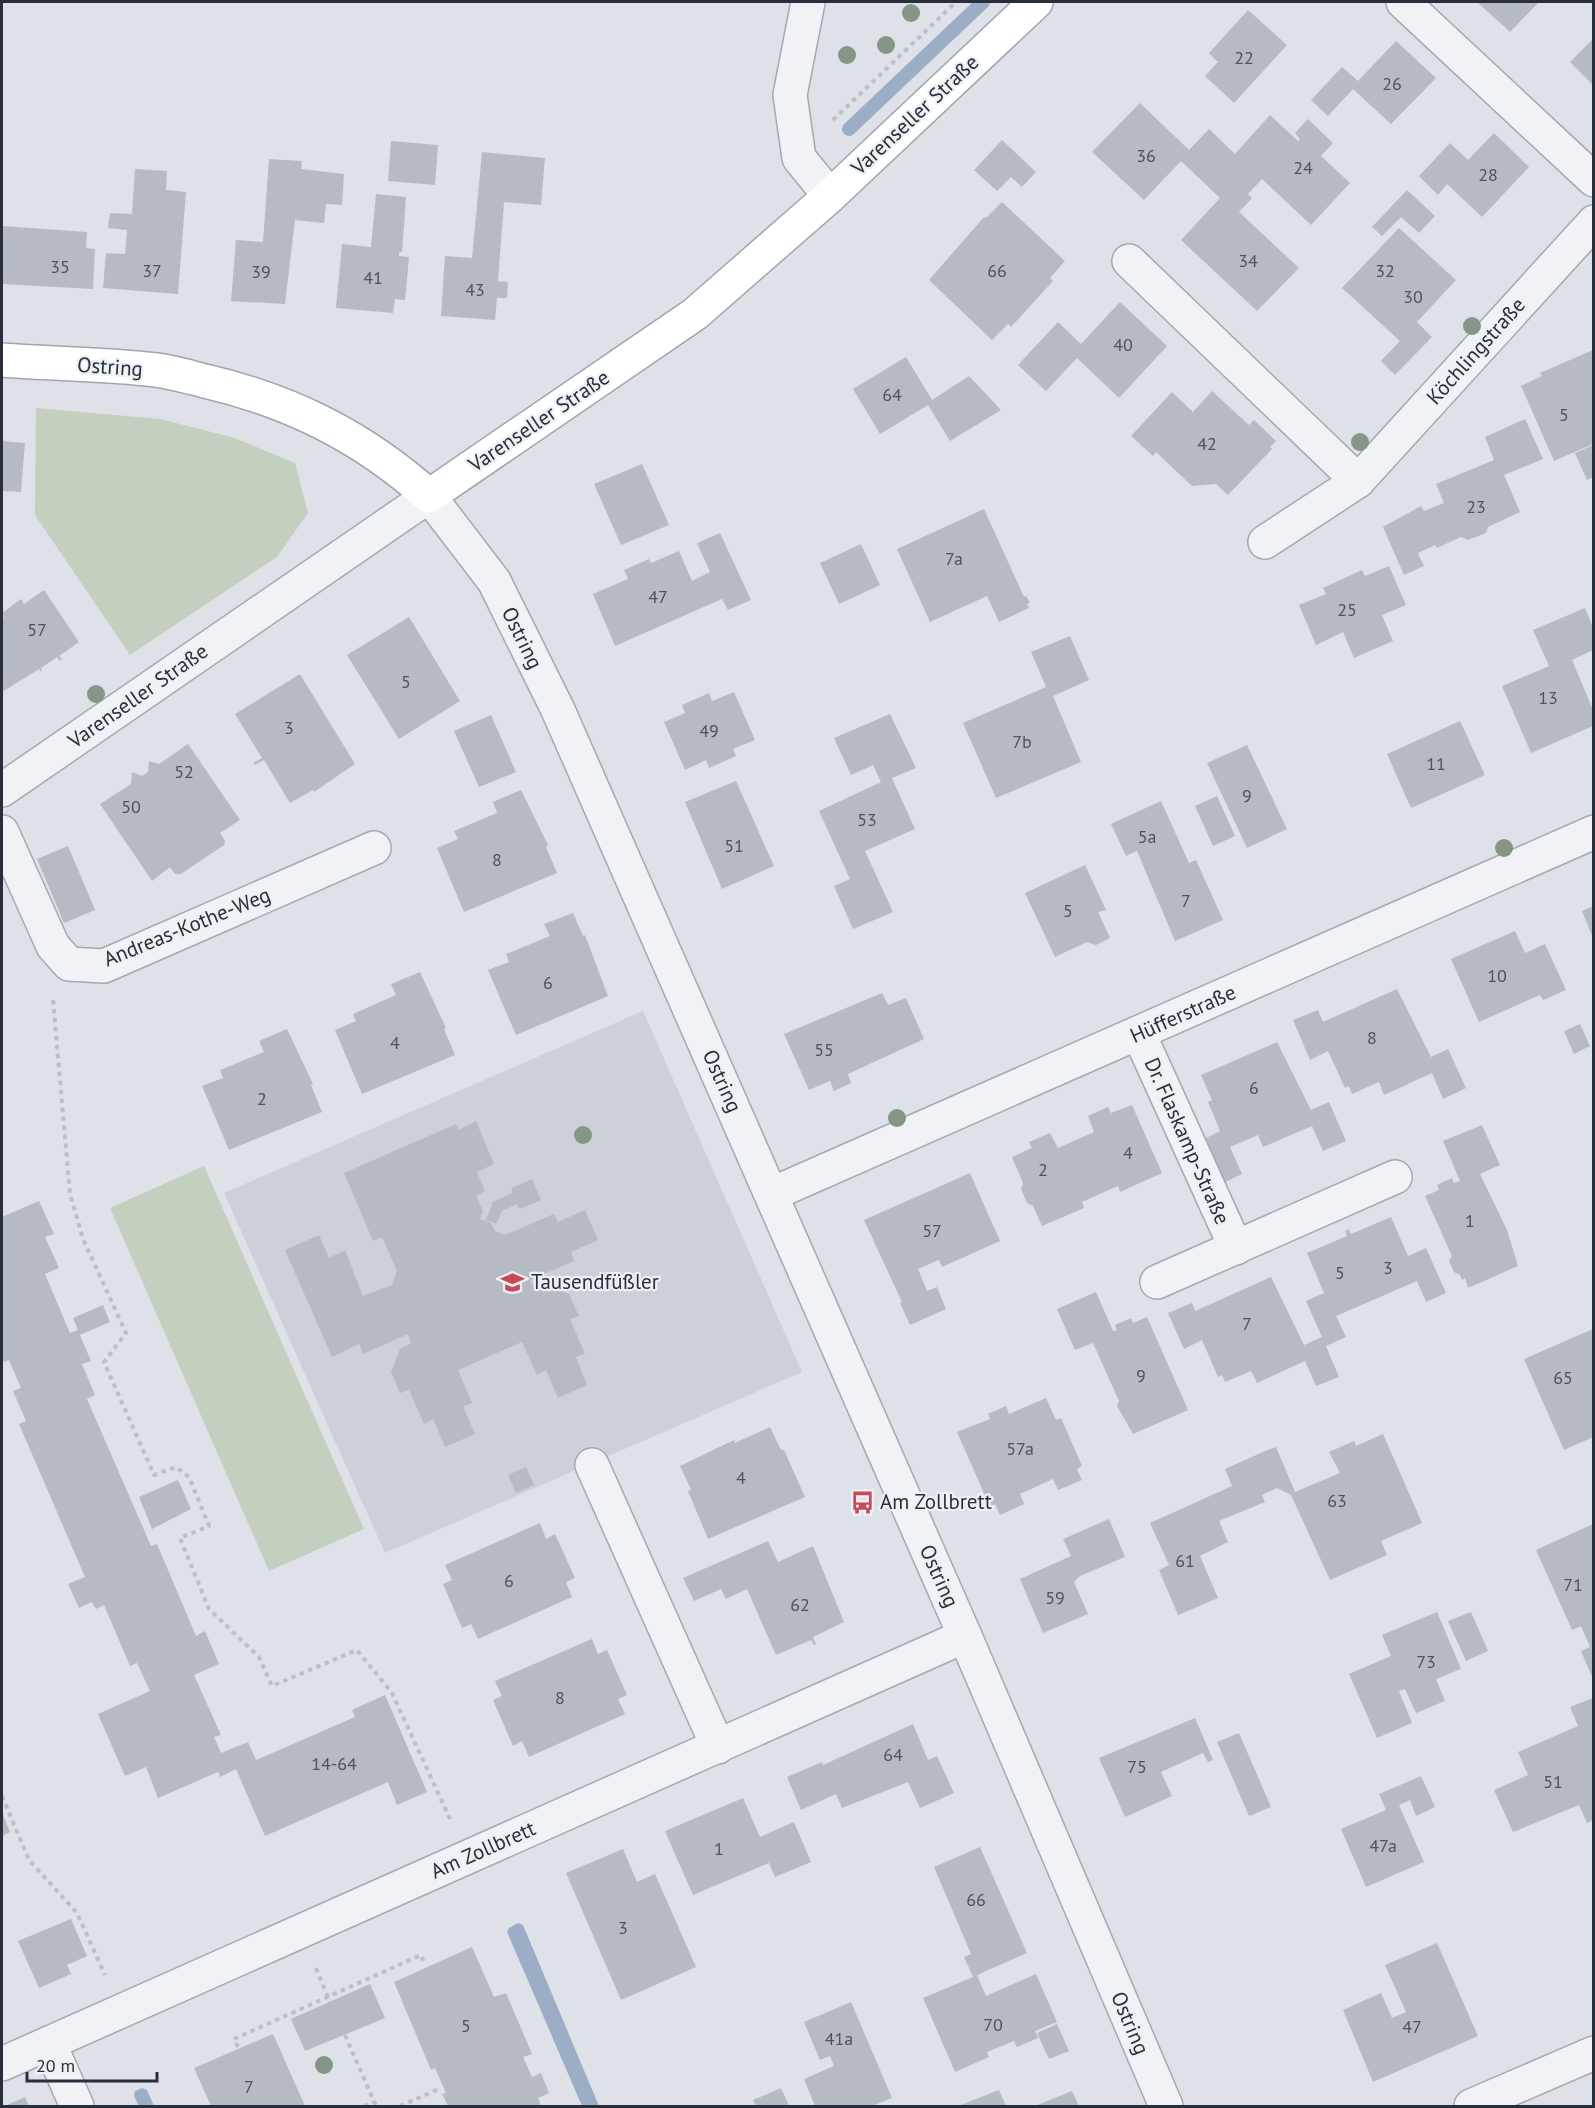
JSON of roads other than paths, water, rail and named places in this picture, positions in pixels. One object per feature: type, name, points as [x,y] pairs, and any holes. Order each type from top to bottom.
[{"type":"main road","name":"Varenseller Straße","points":[[429,496],[695,314],[830,196],[1036,2]]},
{"type":"main road","name":"Ostring","points":[[2,360],[158,370],[242,390],[281,403],[321,421],[394,465],[429,496]]},
{"type":"street","points":[[808,2],[790,95],[799,158],[830,196]]},
{"type":"street","points":[[1403,2],[1593,180]]},
{"type":"street","name":"Köchlingstraße","points":[[1264,542],[1358,481],[1593,222]]},
{"type":"street","points":[[1129,261],[1358,481]]},
{"type":"street","name":"Varenseller Straße","points":[[2,790],[429,496]]},
{"type":"street","name":"Ostring","points":[[429,496],[494,581],[558,710],[965,1636],[1166,2106]]},
{"type":"street","name":"Andreas-Kothe-Weg","points":[[2,832],[53,946],[69,964],[104,966],[374,848]]},
{"type":"street","name":"Hüfferstraße","points":[[772,1194],[1593,832]]},
{"type":"street","name":"Dr. Flaskamp-Straße","points":[[1139,1034],[1236,1248]]},
{"type":"street","name":"Dr. Flaskamp-Straße","points":[[1157,1282],[1395,1177]]},
{"type":"street","points":[[592,1465],[718,1747]]},
{"type":"street","name":"Am Zollbrett","points":[[2,2064],[965,1636]]},
{"type":"street","points":[[50,2043],[77,2106]]},
{"type":"street","points":[[1471,2106],[1593,2053]]},
{"type":"water","points":[[518,1923],[523,1925],[599,2106],[582,2106],[507,1932],[509,1928]]},
{"type":"water","points":[[142,2088],[147,2090],[154,2106],[139,2106],[134,2096],[135,2091]]},
{"type":"waterway","points":[[849,129],[983,2]]},
{"type":"place","name":"Tausendfüßler","points":[[513,1282]]},
{"type":"place","name":"Am Zollbrett","points":[[862,1502]]}]
